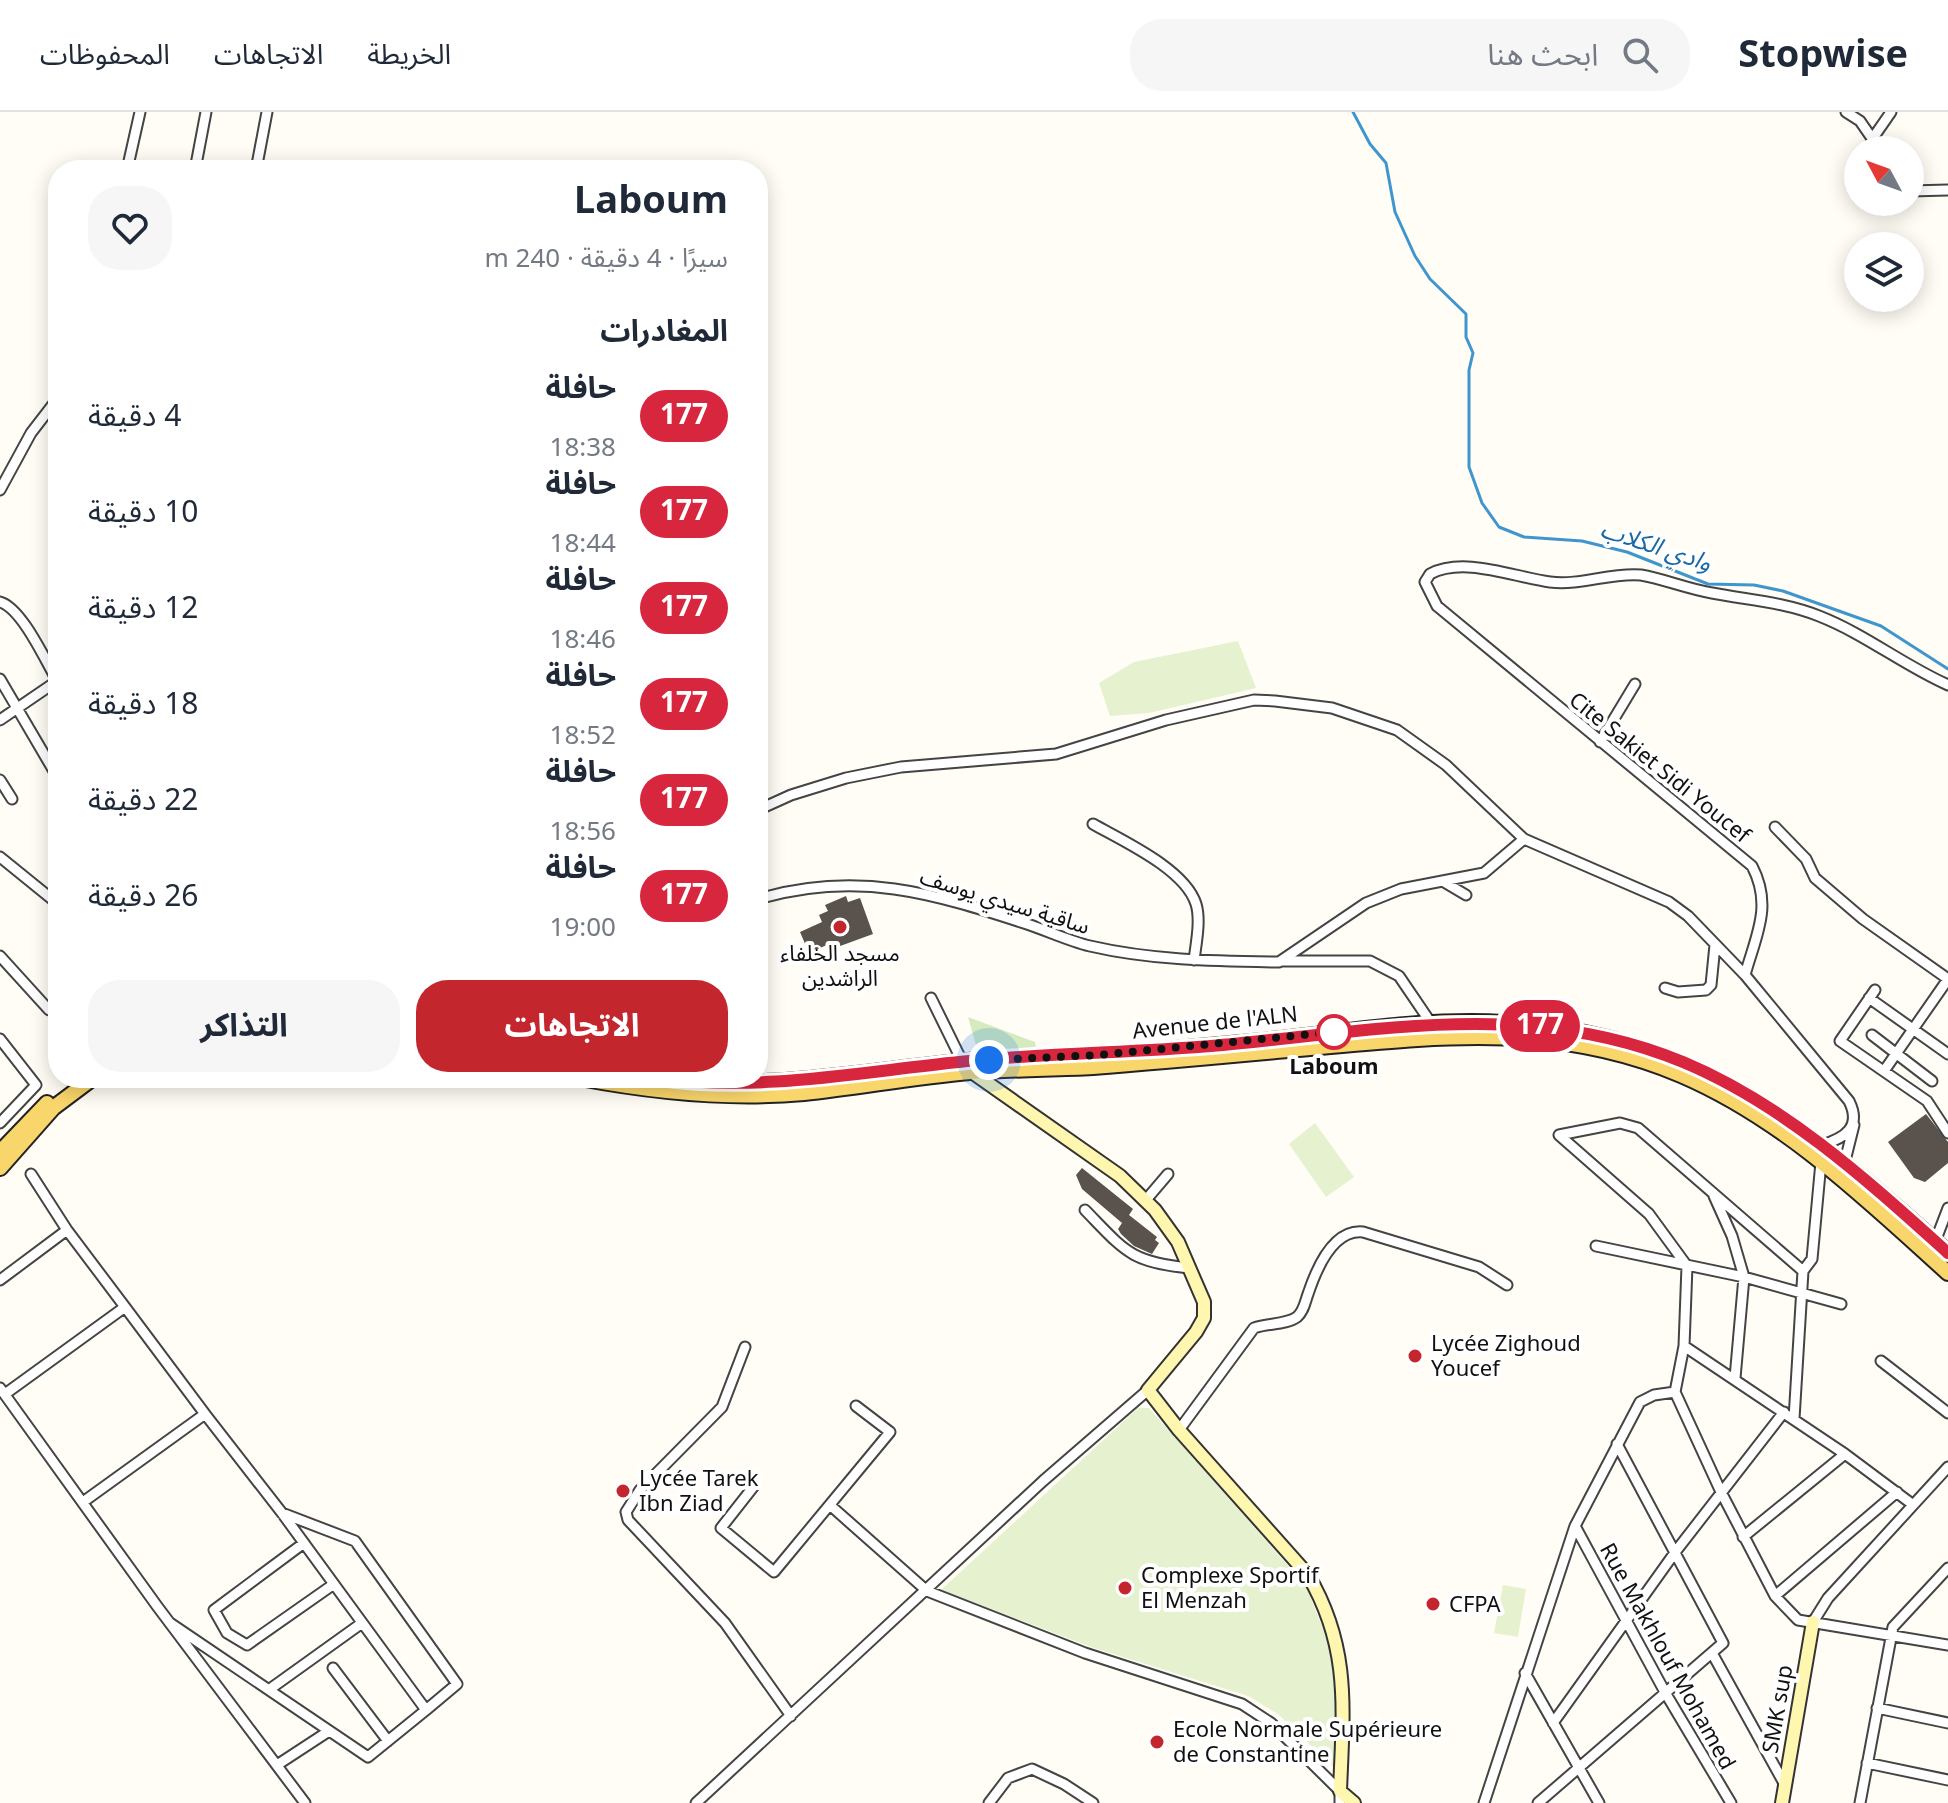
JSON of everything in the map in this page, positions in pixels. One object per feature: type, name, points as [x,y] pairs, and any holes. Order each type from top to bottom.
[{"type":"main road","points":[[768,1082],[966,1067],[1091,1067],[1501,1022],[1565,1028],[1680,1061],[1711,1075],[1822,1145],[1948,1253]]},
{"type":"main road","points":[[1434,1030],[1550,1039],[1636,1059],[1724,1095],[1785,1134],[1821,1162],[1948,1273]]},
{"type":"main road","points":[[647,1088],[687,1095],[801,1093],[966,1067],[1082,1147],[1120,1176],[1145,1201],[1178,1242],[1204,1302],[1204,1318],[1196,1332],[1148,1390],[1179,1430],[1308,1575],[1329,1613],[1338,1648],[1342,1690],[1340,1797],[1354,1803]]},
{"type":"main road","points":[[0,1152],[30,1119],[67,1088]]},
{"type":"main road","points":[[0,1168],[53,1108],[80,1088]]},
{"type":"main road","name":"SMK sup","points":[[1782,1803],[1813,1622]]},
{"type":"street","points":[[129,160],[140,112]]},
{"type":"street","points":[[197,160],[206,112]]},
{"type":"street","points":[[258,160],[267,112]]},
{"type":"street","points":[[1846,112],[1860,121],[1871,136]]},
{"type":"street","points":[[1874,136],[1891,112]]},
{"type":"street","points":[[1924,191],[1948,190]]},
{"type":"street","points":[[0,490],[31,433],[48,411]]},
{"type":"street","name":"Cite Sakiet Sidi Youcef","points":[[1745,975],[1765,906],[1763,892],[1752,866],[1437,606],[1425,582],[1430,574],[1437,570],[1480,569],[1551,582],[1585,583],[1609,577],[1645,576],[1712,593],[1782,604],[1819,616],[1876,643],[1915,670],[1948,685]]},
{"type":"street","points":[[0,602],[8,604],[19,617],[48,665]]},
{"type":"street","points":[[0,679],[48,761]]},
{"type":"street","points":[[1600,742],[1635,684]]},
{"type":"street","points":[[0,720],[48,688]]},
{"type":"street","points":[[768,805],[846,778],[901,767],[1056,754],[1166,720],[1254,700],[1332,708],[1397,730],[1446,765],[1524,839],[1677,906],[1745,975],[1842,1092],[1855,1113],[1843,1180]]},
{"type":"street","points":[[0,780],[12,799]]},
{"type":"street","points":[[1093,824],[1152,858],[1186,887],[1196,905],[1194,960]]},
{"type":"street","points":[[1775,827],[1806,859],[1815,878],[1863,919],[1948,979],[1884,1071]]},
{"type":"street","points":[[1279,962],[1366,903],[1401,889],[1484,873],[1524,839]]},
{"type":"street","points":[[0,857],[48,896]]},
{"type":"street","points":[[1444,882],[1466,895]]},
{"type":"street","name":"ساقية سيدي يوسف","points":[[768,897],[822,886],[870,886],[931,893],[1089,946],[1194,960],[1370,961],[1399,976],[1434,1030]]},
{"type":"street","points":[[1665,988],[1678,992],[1706,990],[1711,985],[1715,945]]},
{"type":"street","points":[[0,956],[48,1009]]},
{"type":"street","points":[[1948,1054],[1912,1030],[1872,994],[1840,1041],[1927,1101],[1948,1133]]},
{"type":"street","points":[[931,998],[966,1067]]},
{"type":"street","points":[[1872,1035],[1932,1081]]},
{"type":"street","points":[[0,1039],[36,1085],[0,1123]]},
{"type":"street","points":[[16,1107],[30,1119]]},
{"type":"street","points":[[1822,1145],[1840,1140],[1854,1122]]},
{"type":"street","points":[[1803,1271],[1638,1128],[1620,1123],[1559,1135],[1649,1214],[1687,1266],[1684,1346],[1675,1392],[1743,1537],[1775,1596],[1798,1620],[1891,1633],[1948,1645]]},
{"type":"street","points":[[1794,1419],[1803,1271],[1812,1259],[1821,1162]]},
{"type":"street","points":[[31,1174],[67,1230],[282,1513],[426,1710]]},
{"type":"street","points":[[1145,1201],[1168,1174]]},
{"type":"street","points":[[1712,1192],[1732,1236],[1744,1277],[1735,1378]]},
{"type":"street","points":[[1085,1210],[1125,1251],[1139,1259],[1189,1268]]},
{"type":"street","points":[[1935,1242],[1947,1216]]},
{"type":"street","points":[[0,1280],[67,1230]]},
{"type":"street","points":[[1179,1430],[1254,1328],[1298,1316],[1330,1249],[1345,1234],[1363,1232],[1479,1267],[1507,1285]]},
{"type":"street","points":[[1596,1246],[1744,1277],[1841,1304]]},
{"type":"street","points":[[125,1307],[2,1391],[305,1803]]},
{"type":"street","points":[[1684,1346],[1845,1454],[1912,1504]]},
{"type":"street","points":[[745,1347],[722,1407],[640,1490],[626,1512],[628,1520],[746,1649],[791,1716]]},
{"type":"street","points":[[1881,1361],[1948,1413]]},
{"type":"street","points":[[696,1803],[1043,1481],[1148,1390]]},
{"type":"street","points":[[1484,1803],[1575,1526],[1640,1402],[1654,1395],[1675,1392]]},
{"type":"street","points":[[754,1486],[721,1528],[774,1572],[890,1432],[856,1406]]},
{"type":"street","points":[[1553,1723],[1676,1551],[1784,1412]]},
{"type":"street","points":[[83,1502],[205,1414]]},
{"type":"street","points":[[1538,1803],[1723,1643],[1617,1444]]},
{"type":"street","points":[[1743,1537],[1845,1454]]},
{"type":"street","points":[[1813,1622],[1828,1598],[1948,1467]]},
{"type":"street","points":[[1775,1596],[1897,1492]]},
{"type":"street","points":[[831,1506],[927,1591],[1085,1653],[1242,1704],[1271,1723],[1340,1797]]},
{"type":"street","points":[[170,1623],[368,1757],[457,1684],[355,1541],[282,1513]]},
{"type":"street","name":"Rue Makhlouf Mohamed","points":[[1575,1526],[1666,1694],[1731,1803]]},
{"type":"street","points":[[304,1543],[214,1610],[227,1633],[247,1645],[334,1584]]},
{"type":"street","points":[[1860,1803],[1891,1633],[1897,1621],[1948,1568]]},
{"type":"street","points":[[270,1689],[362,1623]]},
{"type":"street","points":[[1712,1653],[1785,1785]]},
{"type":"street","points":[[333,1668],[388,1741]]},
{"type":"street","points":[[1525,1673],[1599,1803]]},
{"type":"street","points":[[1877,1708],[1948,1723]]},
{"type":"street","points":[[277,1765],[329,1731]]},
{"type":"street","points":[[1867,1763],[1948,1780]]},
{"type":"street","points":[[989,1803],[1008,1778],[1032,1769],[1064,1784],[1093,1803]]},
{"type":"green space","points":[[1238,641],[1256,688],[1149,713],[1110,716],[1099,683],[1134,662]]},
{"type":"green space","points":[[968,1017],[1035,1042],[1036,1049],[978,1052]]},
{"type":"green space","points":[[1315,1123],[1354,1177],[1326,1197],[1289,1144]]},
{"type":"green space","name":"Complexe Sportif El Menzah","points":[[1138,1408],[1149,1408],[1306,1586],[1329,1644],[1335,1692],[1334,1768],[1278,1714],[1248,1696],[1091,1647],[941,1590]]},
{"type":"green space","points":[[1503,1585],[1526,1589],[1518,1637],[1494,1633]]},
{"type":"building","name":"مسجد الخلفاء الراشدين","points":[[846,896],[848,902],[860,898],[873,934],[832,949],[829,944],[809,953],[800,932],[822,922],[819,915],[828,911],[825,905]]},
{"type":"building","points":[[1926,1114],[1948,1142],[1948,1163],[1925,1182],[1914,1178],[1888,1142]]},
{"type":"building","points":[[1082,1168],[1133,1209],[1129,1215],[1157,1237],[1155,1240],[1159,1243],[1152,1254],[1134,1246],[1121,1234],[1118,1229],[1122,1223],[1082,1189],[1076,1175]]},
{"type":"waterway","name":"وادي الكلاب","points":[[1353,112],[1370,144],[1386,163],[1395,212],[1415,256],[1430,279],[1466,314],[1466,337],[1473,353],[1469,370],[1469,467],[1482,503],[1499,527],[1524,537],[1582,541],[1627,552],[1708,584],[1754,585],[1783,591],[1881,626],[1948,669]]},
{"type":"bus line","name":"177","points":[[768,1082],[962,1061],[1099,1055],[1432,1024],[1501,1022],[1565,1028],[1680,1061],[1752,1098],[1822,1145],[1948,1253]]},
{"type":"place","name":"مسجد الخلفاء الراشدين","points":[[840,927]]},
{"type":"place","name":"Laboum","points":[[1334,1032]]},
{"type":"place","name":"Lycée Zighoud Youcef","points":[[1415,1356]]},
{"type":"place","name":"Lycée Tarek Ibn Ziad","points":[[623,1491]]},
{"type":"place","name":"Complexe Sportif El Menzah","points":[[1125,1588]]},
{"type":"place","name":"CFPA","points":[[1433,1604]]},
{"type":"place","name":"Ecole Normale Supérieure de Constantine","points":[[1157,1742]]},
{"type":"route","points":[[989,1060],[1099,1055],[1334,1032]]}]
